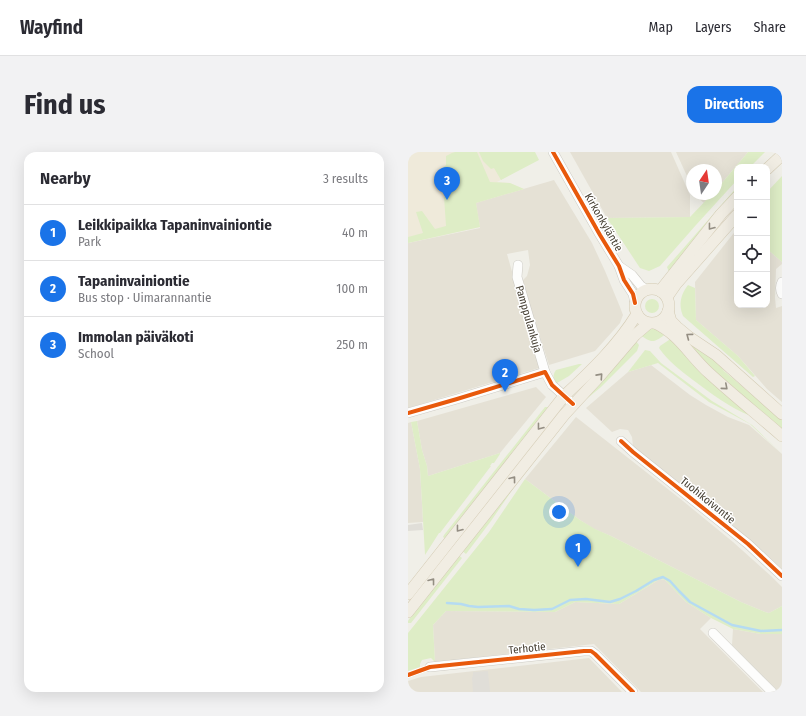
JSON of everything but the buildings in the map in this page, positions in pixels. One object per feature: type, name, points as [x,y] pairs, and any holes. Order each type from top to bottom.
[{"type":"main road","points":[[770,166],[779,158]]},
{"type":"main road","points":[[770,172],[779,158]]},
{"type":"main road","points":[[663,294],[721,214],[734,200]]},
{"type":"main road","points":[[663,294],[676,284],[734,218]]},
{"type":"main road","points":[[408,594],[564,396],[592,370],[628,328],[636,308],[636,299],[641,293],[654,289],[663,294],[669,305],[666,316],[662,320],[652,323],[635,335],[599,377],[573,404],[408,612]]},
{"type":"main road","points":[[636,308],[642,320],[664,327],[672,333],[708,372],[782,436]]},
{"type":"main road","points":[[668,311],[671,320],[677,327],[716,355],[782,414]]},
{"type":"street","name":"Kirkonkyläntie","points":[[553,152],[619,266],[624,280],[633,294],[636,308]]},
{"type":"street","name":"Pamppulankuja","points":[[518,265],[517,277],[545,372],[552,385],[573,404]]},
{"type":"street","name":"Kirkonkyläntie","points":[[619,266],[632,275],[641,286],[647,290]]},
{"type":"street","points":[[782,282],[780,290],[782,294]]},
{"type":"street","points":[[408,413],[545,372]]},
{"type":"street","name":"Tuohikoivuntie","points":[[621,441],[748,544],[782,576]]},
{"type":"street","points":[[713,633],[772,692]]},
{"type":"street","name":"Terhotie","points":[[430,667],[591,651],[596,654],[633,692]]},
{"type":"shaded area","points":[[408,152],[528,152],[533,162],[497,182],[510,183],[524,189],[476,203],[480,227],[408,243]]},
{"type":"shaded area","points":[[570,152],[671,152],[686,186],[686,200],[690,200],[690,217],[607,218]]},
{"type":"shaded area","points":[[676,152],[748,152],[738,164],[734,164],[734,169],[722,183],[722,164],[686,164],[686,174]]},
{"type":"shaded area","points":[[554,180],[592,243],[605,271],[623,315],[620,323],[595,351],[549,365],[522,281],[527,276],[530,265],[528,250],[507,254],[539,368],[408,408],[408,243],[480,228],[475,203]]},
{"type":"shaded area","points":[[734,233],[734,308],[770,308],[770,252],[782,262],[782,264],[776,269],[775,298],[776,308],[782,306],[782,402],[767,389],[738,356],[696,320],[695,282]]},
{"type":"shaded area","points":[[651,365],[690,395],[706,405],[728,417],[749,425],[782,454],[782,570],[633,446],[632,437],[628,430],[620,429],[612,432],[586,408],[628,372]]},
{"type":"shaded area","points":[[536,387],[546,397],[500,453],[428,476],[417,421]]},
{"type":"shaded area","points":[[576,417],[683,501],[733,542],[771,576],[782,587],[782,606],[769,613],[741,602],[611,536],[594,529],[525,479]]},
{"type":"shaded area","points":[[411,422],[420,469],[423,522],[408,523],[408,423]]},
{"type":"shaded area","points":[[422,523],[423,530],[408,531],[408,525]]},
{"type":"shaded area","points":[[660,579],[665,580],[686,602],[711,618],[700,629],[763,692],[641,692],[594,644],[435,662],[433,625],[446,611],[555,612],[575,602],[619,604]]},
{"type":"shaded area","points":[[733,629],[761,634],[782,634],[782,692],[779,692],[732,645]]},
{"type":"shaded area","points":[[589,658],[622,692],[408,692],[408,681],[421,677]]},
{"type":"shaded area","points":[[488,671],[490,692],[473,692],[473,672]]},
{"type":"green space","points":[[455,152],[477,152],[490,182],[510,183],[524,189],[476,203],[480,227],[408,243],[408,237],[423,233],[416,212],[422,211],[435,229],[446,226],[444,197],[448,196],[442,169],[446,165],[446,156]]},
{"type":"green space","points":[[479,152],[535,152],[539,160],[501,180],[494,168],[491,169],[483,161]]},
{"type":"green space","points":[[748,152],[765,152],[753,164],[738,164]]},
{"type":"green space","points":[[734,169],[734,183],[722,196],[722,183]]},
{"type":"green space","points":[[782,176],[782,262],[770,252],[770,189]]},
{"type":"green space","points":[[734,190],[734,194],[669,272],[667,267]]},
{"type":"green space","points":[[706,200],[719,200],[660,266],[649,271],[640,268],[607,218],[690,217]]},
{"type":"green space","points":[[688,285],[695,288],[696,320],[738,356],[755,376],[753,377],[683,316],[681,312],[681,299]]},
{"type":"green space","points":[[652,299],[657,301],[659,306],[657,311],[652,313],[647,311],[645,306],[647,301]]},
{"type":"green space","points":[[654,327],[667,333],[659,339],[653,341],[650,341],[639,334],[650,328]]},
{"type":"green space","points":[[672,338],[751,416],[721,400],[679,369],[659,348]]},
{"type":"green space","points":[[688,339],[716,360],[724,371],[782,420],[782,429],[694,353],[685,342]]},
{"type":"green space","points":[[635,340],[639,345],[637,351],[601,387],[584,401],[581,400]]},
{"type":"green space","points":[[645,350],[650,351],[661,363],[712,401],[752,425],[782,454],[750,424],[709,402],[658,363],[628,372]]},
{"type":"green space","points":[[582,364],[569,376],[557,383],[554,377],[556,370]]},
{"type":"green space","points":[[545,407],[550,409],[447,540],[443,537],[444,535]]},
{"type":"green space","points":[[417,421],[428,476],[500,453],[494,463],[492,463],[439,533],[425,555],[420,469],[411,422]]},
{"type":"green space","points":[[525,479],[580,520],[595,529],[741,602],[769,613],[782,606],[782,634],[761,634],[733,629],[711,618],[686,602],[665,580],[660,579],[619,604],[575,602],[555,612],[446,611],[433,625],[435,662],[431,658],[422,660],[420,667],[408,671],[408,633],[489,532]]},
{"type":"green space","points":[[519,480],[491,521],[466,554],[461,550]]},
{"type":"green space","points":[[457,554],[462,558],[411,623],[408,623],[422,599]]},
{"type":"waterway","points":[[447,603],[478,607],[509,606],[519,609],[552,609],[570,600],[586,599],[610,602],[620,599],[654,580],[663,577],[670,581],[690,602],[732,625],[761,631],[782,630]]},
{"type":"cycle path","points":[[553,152],[619,266],[624,280],[633,294],[635,303]]},
{"type":"cycle path","points":[[408,413],[545,372],[552,385],[573,404]]},
{"type":"cycle path","points":[[621,441],[748,544],[782,576]]},
{"type":"cycle path","points":[[408,675],[430,667],[591,651],[633,692]]},
{"type":"place","name":"Immolan päiväkoti","points":[[447,200]]},
{"type":"place","name":"Tapaninvainiontie","points":[[505,392]]},
{"type":"place","name":"Leikkipaikka Tapaninvainiontie","points":[[578,567]]}]
